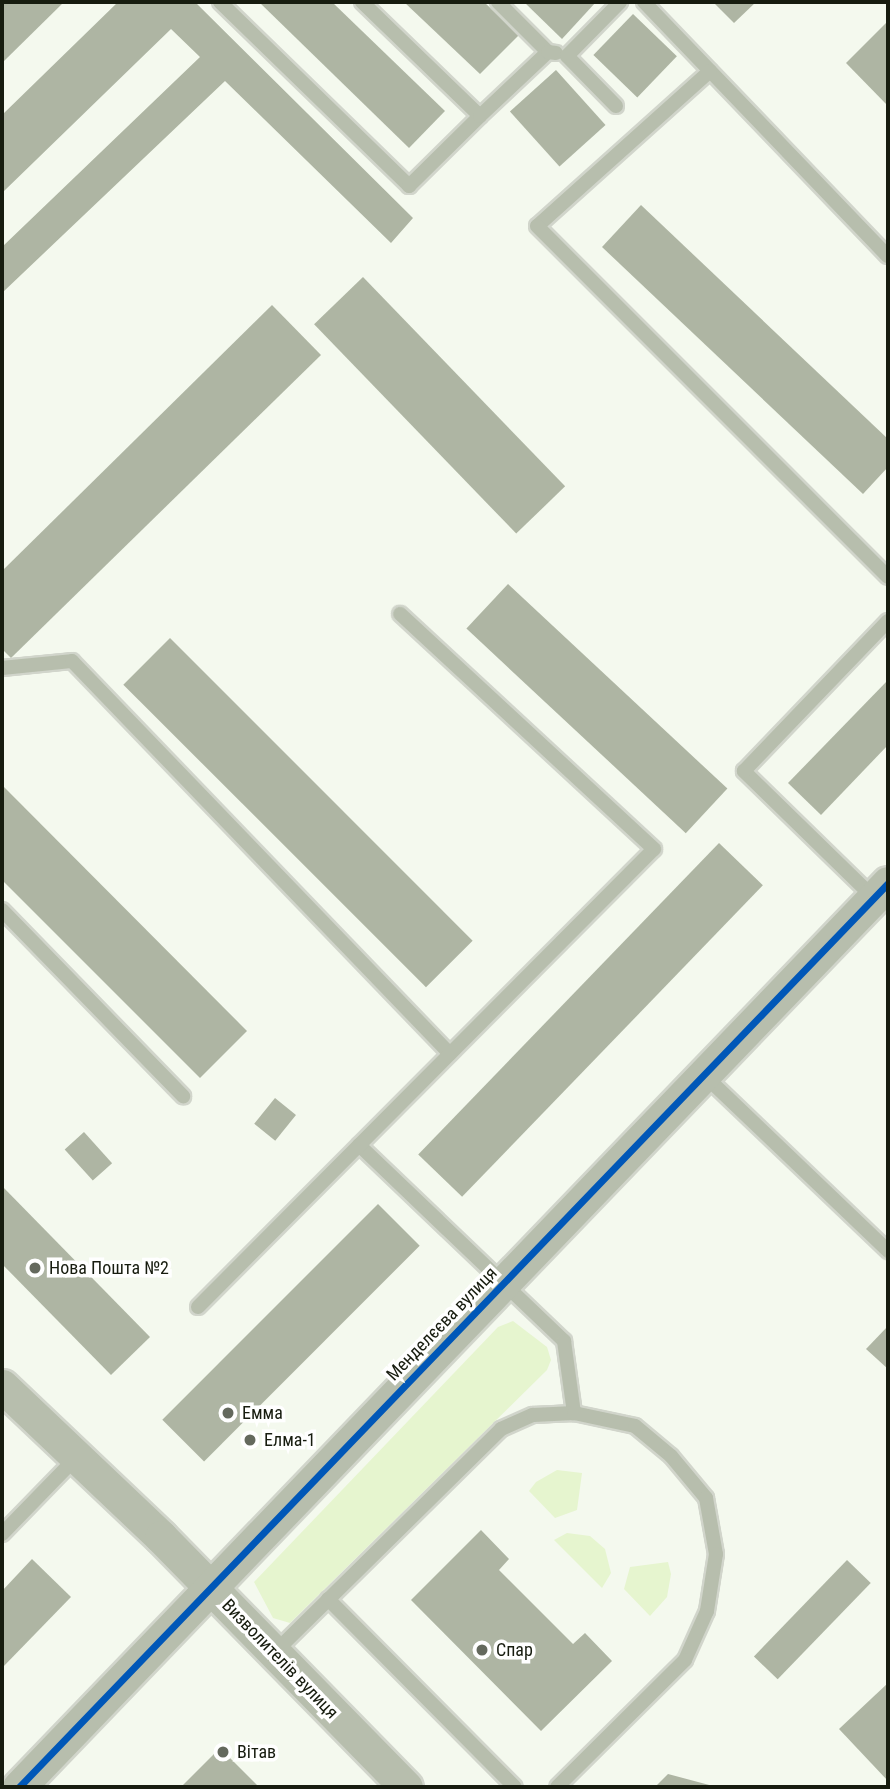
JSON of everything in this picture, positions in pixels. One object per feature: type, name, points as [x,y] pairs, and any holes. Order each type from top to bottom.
[{"type":"street","name":"Менделєєва вулиця","points":[[19,1787],[881,890]]},
{"type":"street","name":"Визволителів вулиця","points":[[2,1386],[211,1588],[406,1787]]},
{"type":"lane","points":[[220,2],[409,186],[548,52]]},
{"type":"lane","points":[[362,2],[480,116]]},
{"type":"lane","points":[[498,2],[548,52],[567,56],[616,106]]},
{"type":"lane","points":[[567,56],[620,2]]},
{"type":"lane","points":[[644,2],[888,256]]},
{"type":"lane","points":[[710,71],[537,226],[888,577]]},
{"type":"lane","points":[[198,1307],[654,849],[400,614]]},
{"type":"lane","points":[[881,890],[744,771],[888,621]]},
{"type":"lane","points":[[2,668],[72,661],[450,1054]]},
{"type":"lane","points":[[2,910],[183,1096]]},
{"type":"lane","points":[[704,1075],[888,1251]]},
{"type":"lane","points":[[359,1145],[506,1281],[564,1341],[574,1413]]},
{"type":"lane","points":[[274,1653],[501,1429],[533,1415],[574,1413],[635,1426],[671,1455],[706,1498],[716,1553],[707,1611],[685,1660],[556,1787]]},
{"type":"lane","points":[[2,1534],[75,1459]]},
{"type":"lane","points":[[328,1599],[515,1787]]},
{"type":"green space","points":[[513,1321],[547,1347],[551,1360],[547,1370],[290,1623],[273,1618],[254,1582],[498,1327]]},
{"type":"green space","points":[[557,1470],[582,1473],[577,1510],[555,1518],[529,1491],[536,1482]]},
{"type":"green space","points":[[567,1533],[590,1536],[605,1549],[611,1573],[602,1588],[554,1540]]},
{"type":"green space","points":[[668,1562],[671,1574],[667,1597],[650,1616],[624,1589],[630,1567]]},
{"type":"building","points":[[2,2],[64,2],[2,63]]},
{"type":"building","points":[[118,2],[195,2],[413,218],[391,243],[225,81],[2,293],[2,247],[200,57],[171,29],[2,193],[2,115]]},
{"type":"building","points":[[259,2],[332,2],[445,111],[409,148]]},
{"type":"building","points":[[404,2],[484,2],[519,35],[480,74]]},
{"type":"building","points":[[524,2],[596,2],[562,39]]},
{"type":"building","points":[[713,2],[756,2],[734,23]]},
{"type":"building","points":[[633,14],[677,56],[637,97],[593,55]]},
{"type":"building","points":[[888,21],[888,106],[846,63]]},
{"type":"building","points":[[556,70],[606,125],[559,166],[510,111]]},
{"type":"building","points":[[641,205],[888,439],[888,467],[863,494],[602,247]]},
{"type":"building","points":[[363,277],[565,486],[516,534],[314,324]]},
{"type":"building","points":[[272,305],[321,355],[11,658],[2,649],[2,571]]},
{"type":"building","points":[[508,584],[727,789],[686,833],[466,629]]},
{"type":"building","points":[[170,638],[473,941],[426,987],[123,685]]},
{"type":"building","points":[[888,680],[888,745],[821,815],[788,783]]},
{"type":"building","points":[[2,785],[247,1031],[200,1078],[2,880]]},
{"type":"building","points":[[719,843],[763,885],[462,1197],[418,1154]]},
{"type":"building","points":[[275,1098],[296,1115],[275,1141],[254,1124]]},
{"type":"building","points":[[84,1132],[112,1163],[93,1181],[65,1149]]},
{"type":"building","points":[[2,1186],[150,1337],[111,1375],[2,1264]]},
{"type":"building","points":[[378,1204],[420,1246],[204,1461],[162,1420]]},
{"type":"building","points":[[888,1326],[888,1369],[866,1349]]},
{"type":"building","points":[[481,1530],[509,1559],[499,1570],[573,1644],[585,1633],[612,1661],[541,1731],[411,1600]]},
{"type":"building","points":[[32,1559],[71,1597],[2,1668],[2,1591]]},
{"type":"building","points":[[847,1560],[871,1583],[778,1679],[754,1656]]},
{"type":"building","points":[[888,1683],[888,1781],[839,1729]]},
{"type":"building","points":[[220,1748],[259,1787],[181,1787]]},
{"type":"building","points":[[668,1774],[713,1786],[713,1787],[655,1787]]},
{"type":"cycle path","points":[[19,1787],[888,883]]},
{"type":"place","name":"Нова Пошта №2","points":[[35,1268]]},
{"type":"place","name":"Емма","points":[[228,1413]]},
{"type":"place","name":"Елма-1","points":[[250,1440]]},
{"type":"place","name":"Спар","points":[[482,1650]]},
{"type":"place","name":"Вітав","points":[[223,1752]]}]
